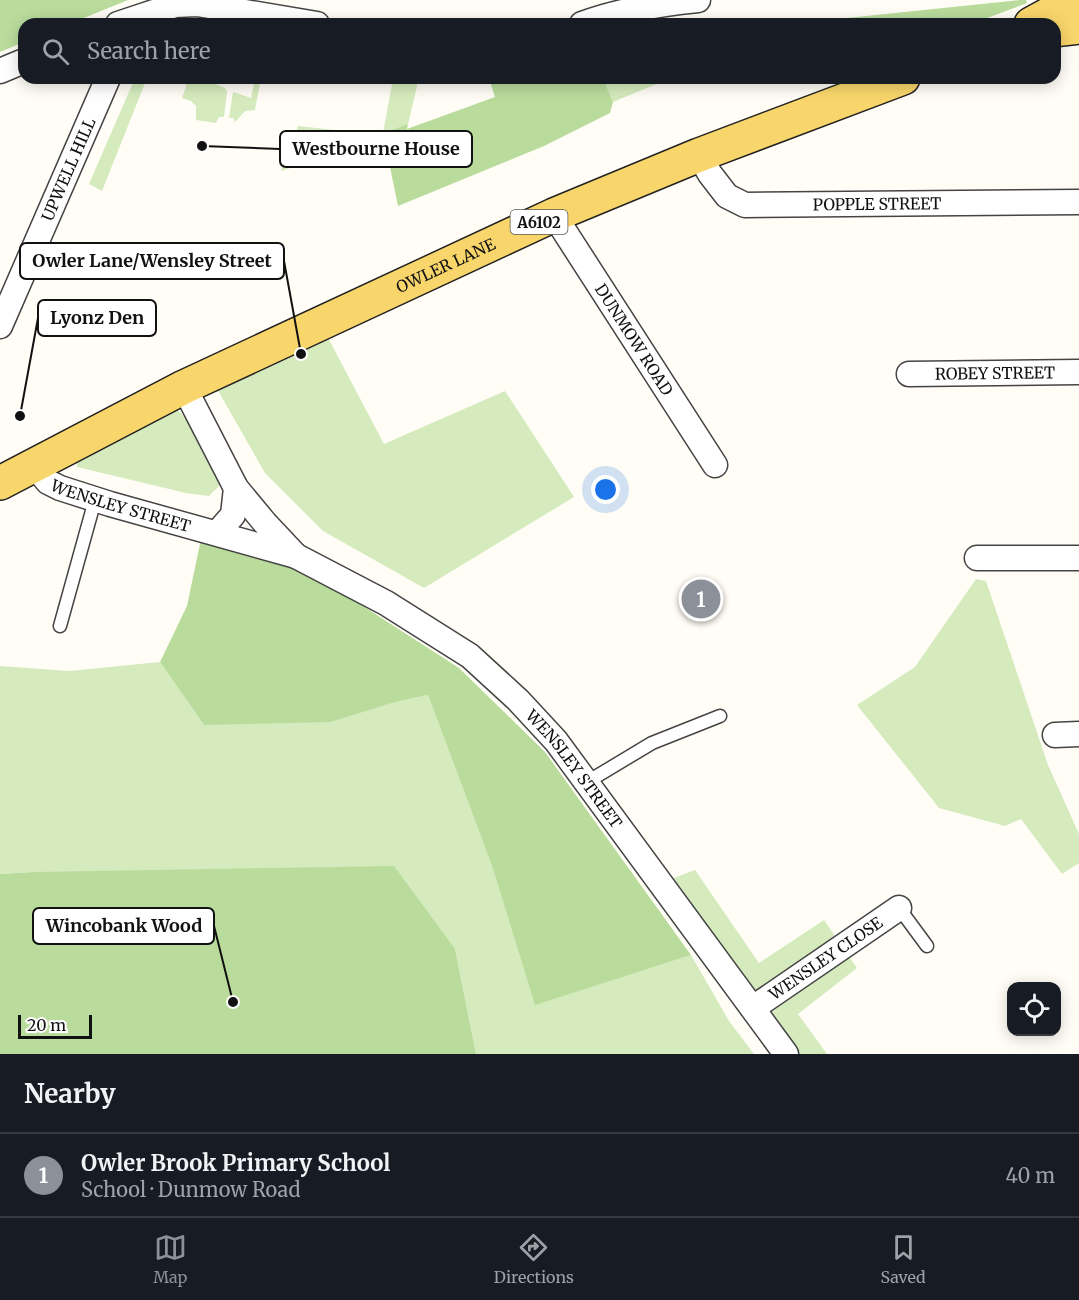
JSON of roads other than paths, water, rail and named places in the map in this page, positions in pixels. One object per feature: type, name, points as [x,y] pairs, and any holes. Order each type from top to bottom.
[{"type":"main road","points":[[1042,18],[1075,0],[1079,6]]},
{"type":"main road","points":[[1061,29],[1079,27]]},
{"type":"main road","name":"OWLER LANE","points":[[33,465],[184,387],[554,215],[699,155],[887,84]]},
{"type":"main road","name":"A6102","points":[[0,483],[33,465]]},
{"type":"street","points":[[598,18],[666,2],[698,0]]},
{"type":"street","points":[[137,18],[175,5],[197,4],[281,18]]},
{"type":"street","points":[[0,71],[18,64]]},
{"type":"street","name":"UPWELL HILL","points":[[0,326],[105,84]]},
{"type":"street","name":"POPPLE STREET","points":[[699,155],[727,196],[745,205],[1079,202]]},
{"type":"street","name":"DUNMOW ROAD","points":[[554,215],[715,465]]},
{"type":"street","name":"ROBEY STREET","points":[[909,374],[1079,372]]},
{"type":"street","name":"WENSLEY STREET","points":[[184,387],[236,488],[296,556]]},
{"type":"street","name":"WENSLEY STREET","points":[[33,465],[48,482],[103,502],[296,556],[386,603],[470,656],[518,700],[555,741],[786,1054]]},
{"type":"street","points":[[217,533],[233,515],[236,488]]},
{"type":"street","points":[[977,558],[1079,558]]},
{"type":"street","points":[[1055,735],[1079,734]]},
{"type":"street","name":"WENSLEY CLOSE","points":[[753,1008],[899,908]]},
{"type":"lane","points":[[60,626],[103,502]]},
{"type":"lane","points":[[587,782],[652,743],[720,716]]},
{"type":"lane","points":[[899,908],[927,946]]},
{"type":"place","name":"Westbourne House","points":[[202,146]]},
{"type":"place","name":"Owler Lane/Wensley Street","points":[[301,354]]},
{"type":"place","name":"Lyonz Den","points":[[20,416]]},
{"type":"place","name":"Owler Brook Primary School","points":[[701,599]]},
{"type":"place","name":"Wincobank Wood","points":[[233,1002]]}]
